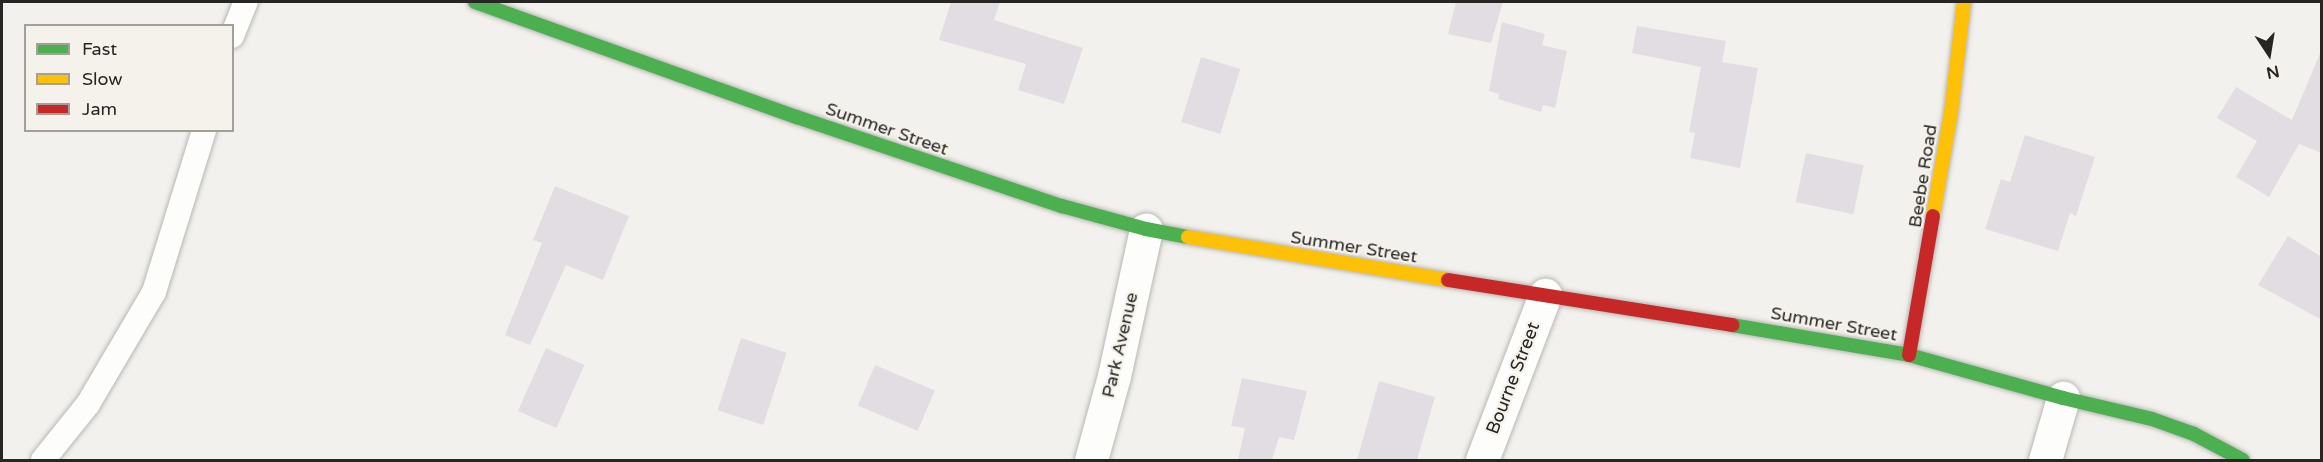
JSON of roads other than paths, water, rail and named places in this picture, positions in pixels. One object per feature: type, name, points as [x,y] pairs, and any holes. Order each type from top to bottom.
[{"type":"main road","name":"Summer Street","points":[[475,2],[796,117],[1062,206],[1146,229],[1316,260],[1909,355],[2063,398],[2151,419],[2183,430],[2243,460]]},
{"type":"main road","name":"Beebe Road","points":[[1909,355],[1952,113],[1964,2]]},
{"type":"street","name":"Park Avenue","points":[[1091,460],[1114,376],[1146,229]]},
{"type":"street","name":"Bourne Street","points":[[1482,460],[1545,295]]},
{"type":"street","points":[[2045,460],[2063,398]]},
{"type":"lane","points":[[234,31],[246,2]]},
{"type":"lane","points":[[42,460],[88,404],[154,292],[203,132]]}]
